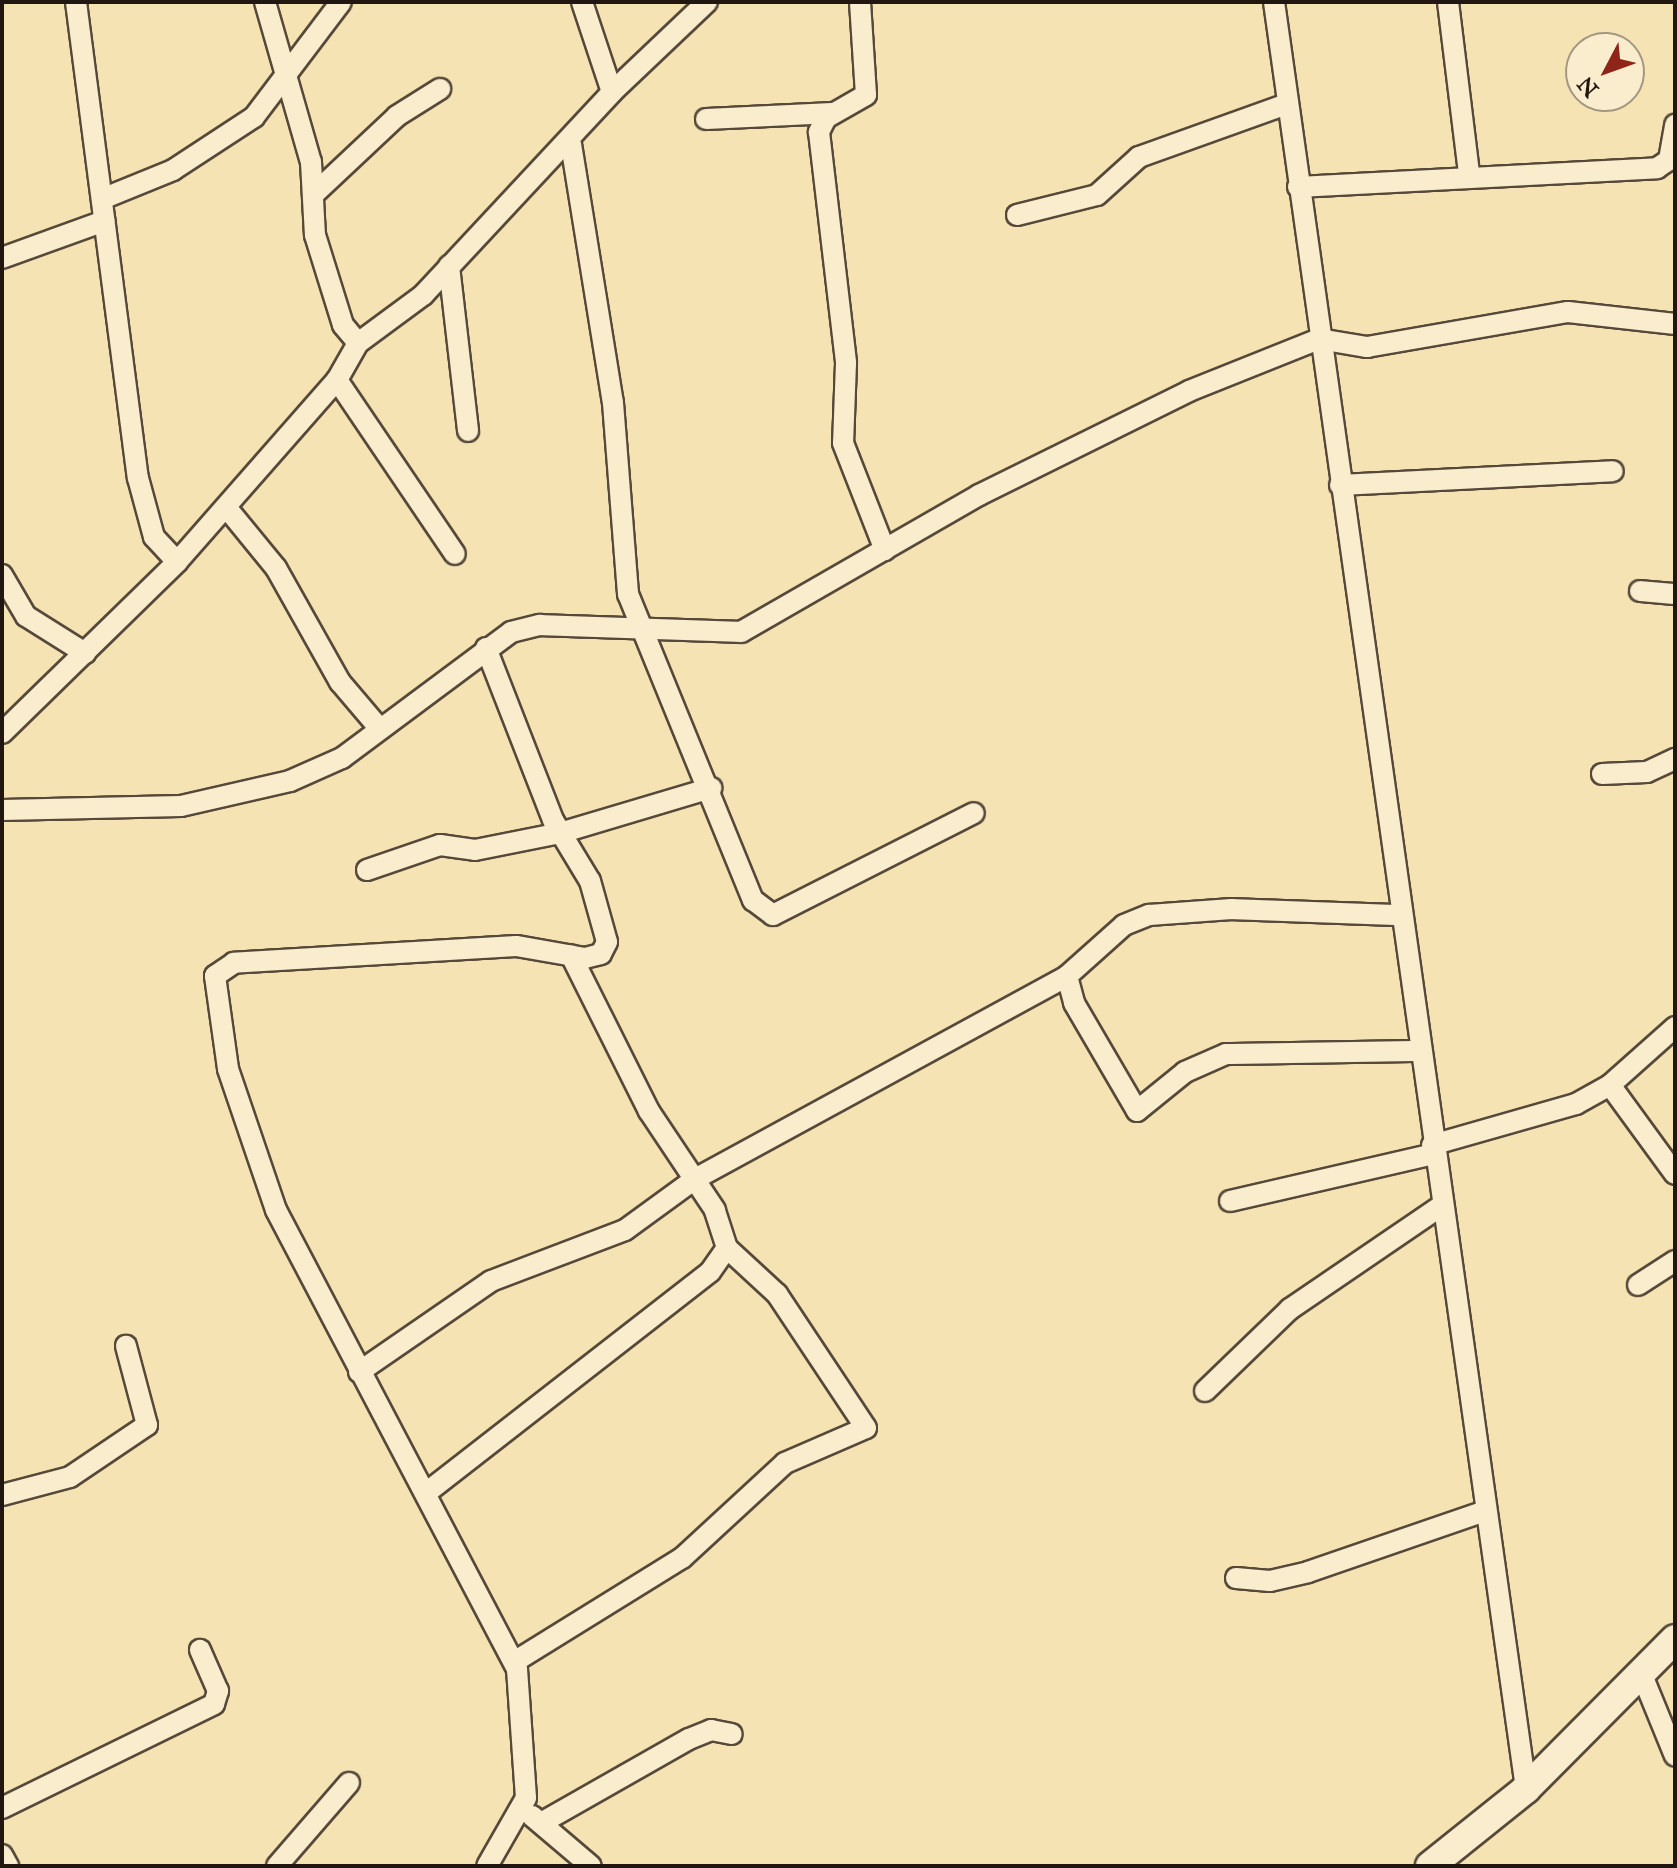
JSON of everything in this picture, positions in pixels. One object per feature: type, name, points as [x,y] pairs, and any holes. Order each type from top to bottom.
[{"type":"street","points":[[76,2],[138,478],[154,537],[177,562]]},
{"type":"street","points":[[265,2],[313,195],[315,235],[335,303],[358,343]]},
{"type":"street","points":[[102,199],[205,151],[254,117],[285,82],[341,2]]},
{"type":"street","points":[[582,2],[612,92]]},
{"type":"street","points":[[2,733],[177,562],[337,380],[358,343],[449,266],[571,144],[612,92],[707,2]]},
{"type":"street","points":[[860,2],[866,95],[833,113],[819,132],[846,363],[843,443],[885,550]]},
{"type":"street","points":[[1274,2],[1432,1150],[1526,1789]]},
{"type":"street","points":[[1448,2],[1469,174]]},
{"type":"street","points":[[313,195],[397,116],[440,89]]},
{"type":"street","points":[[1017,215],[1097,195],[1139,157],[1287,104]]},
{"type":"street","points":[[706,119],[833,113]]},
{"type":"street","points":[[1298,187],[1469,174],[1657,168],[1669,160],[1675,125]]},
{"type":"street","points":[[571,144],[613,403],[628,594],[711,788],[753,900],[773,915],[974,813]]},
{"type":"street","points":[[2,258],[104,221]]},
{"type":"street","points":[[449,266],[468,431]]},
{"type":"street","points":[[2,810],[181,806],[238,796],[342,758],[486,648],[540,625],[741,632],[885,550],[1189,391],[1319,339],[1367,347],[1568,312],[1675,324]]},
{"type":"street","points":[[337,380],[455,554]]},
{"type":"street","points":[[1340,485],[1613,471]]},
{"type":"street","points":[[226,507],[276,568],[340,682],[380,729]]},
{"type":"street","points":[[2,575],[26,616],[85,653]]},
{"type":"street","points":[[1640,591],[1675,594]]},
{"type":"street","points":[[608,628],[628,594]]},
{"type":"street","points":[[486,648],[560,833],[590,881],[607,942],[597,956],[516,946],[234,963],[217,971],[224,1053],[244,1129],[359,1372],[514,1662],[527,1770],[523,1808],[487,1866]]},
{"type":"street","points":[[1602,774],[1647,772],[1675,759]]},
{"type":"street","points":[[367,870],[440,845],[475,850],[560,833],[711,788]]},
{"type":"street","points":[[359,1372],[491,1281],[625,1230],[695,1179],[1067,976],[1096,943],[1149,915],[1232,909],[1399,915]]},
{"type":"street","points":[[514,1662],[673,1565],[785,1463],[866,1428],[777,1294],[727,1248],[695,1179],[649,1111],[571,955]]},
{"type":"street","points":[[1067,976],[1074,1003],[1133,1110],[1185,1072],[1226,1054],[1419,1051]]},
{"type":"street","points":[[1230,1201],[1432,1150],[1550,1113],[1610,1085],[1675,1027]]},
{"type":"street","points":[[1610,1085],[1675,1174]]},
{"type":"street","points":[[1205,1391],[1290,1309],[1441,1206]]},
{"type":"street","points":[[426,1493],[710,1272],[727,1248]]},
{"type":"street","points":[[1638,1285],[1675,1261]]},
{"type":"street","points":[[2,1495],[70,1477],[147,1425],[126,1346]]},
{"type":"street","points":[[1236,1578],[1270,1581],[1308,1572],[1485,1511]]},
{"type":"street","points":[[1430,1866],[1526,1789],[1675,1639]]},
{"type":"street","points":[[2,1808],[214,1704],[218,1691],[200,1650]]},
{"type":"street","points":[[1642,1675],[1675,1756]]},
{"type":"street","points":[[541,1823],[689,1739],[711,1730],[732,1734]]},
{"type":"street","points":[[277,1866],[349,1783]]},
{"type":"street","points":[[523,1808],[591,1866]]},
{"type":"street","points":[[2,1855],[8,1866]]}]
